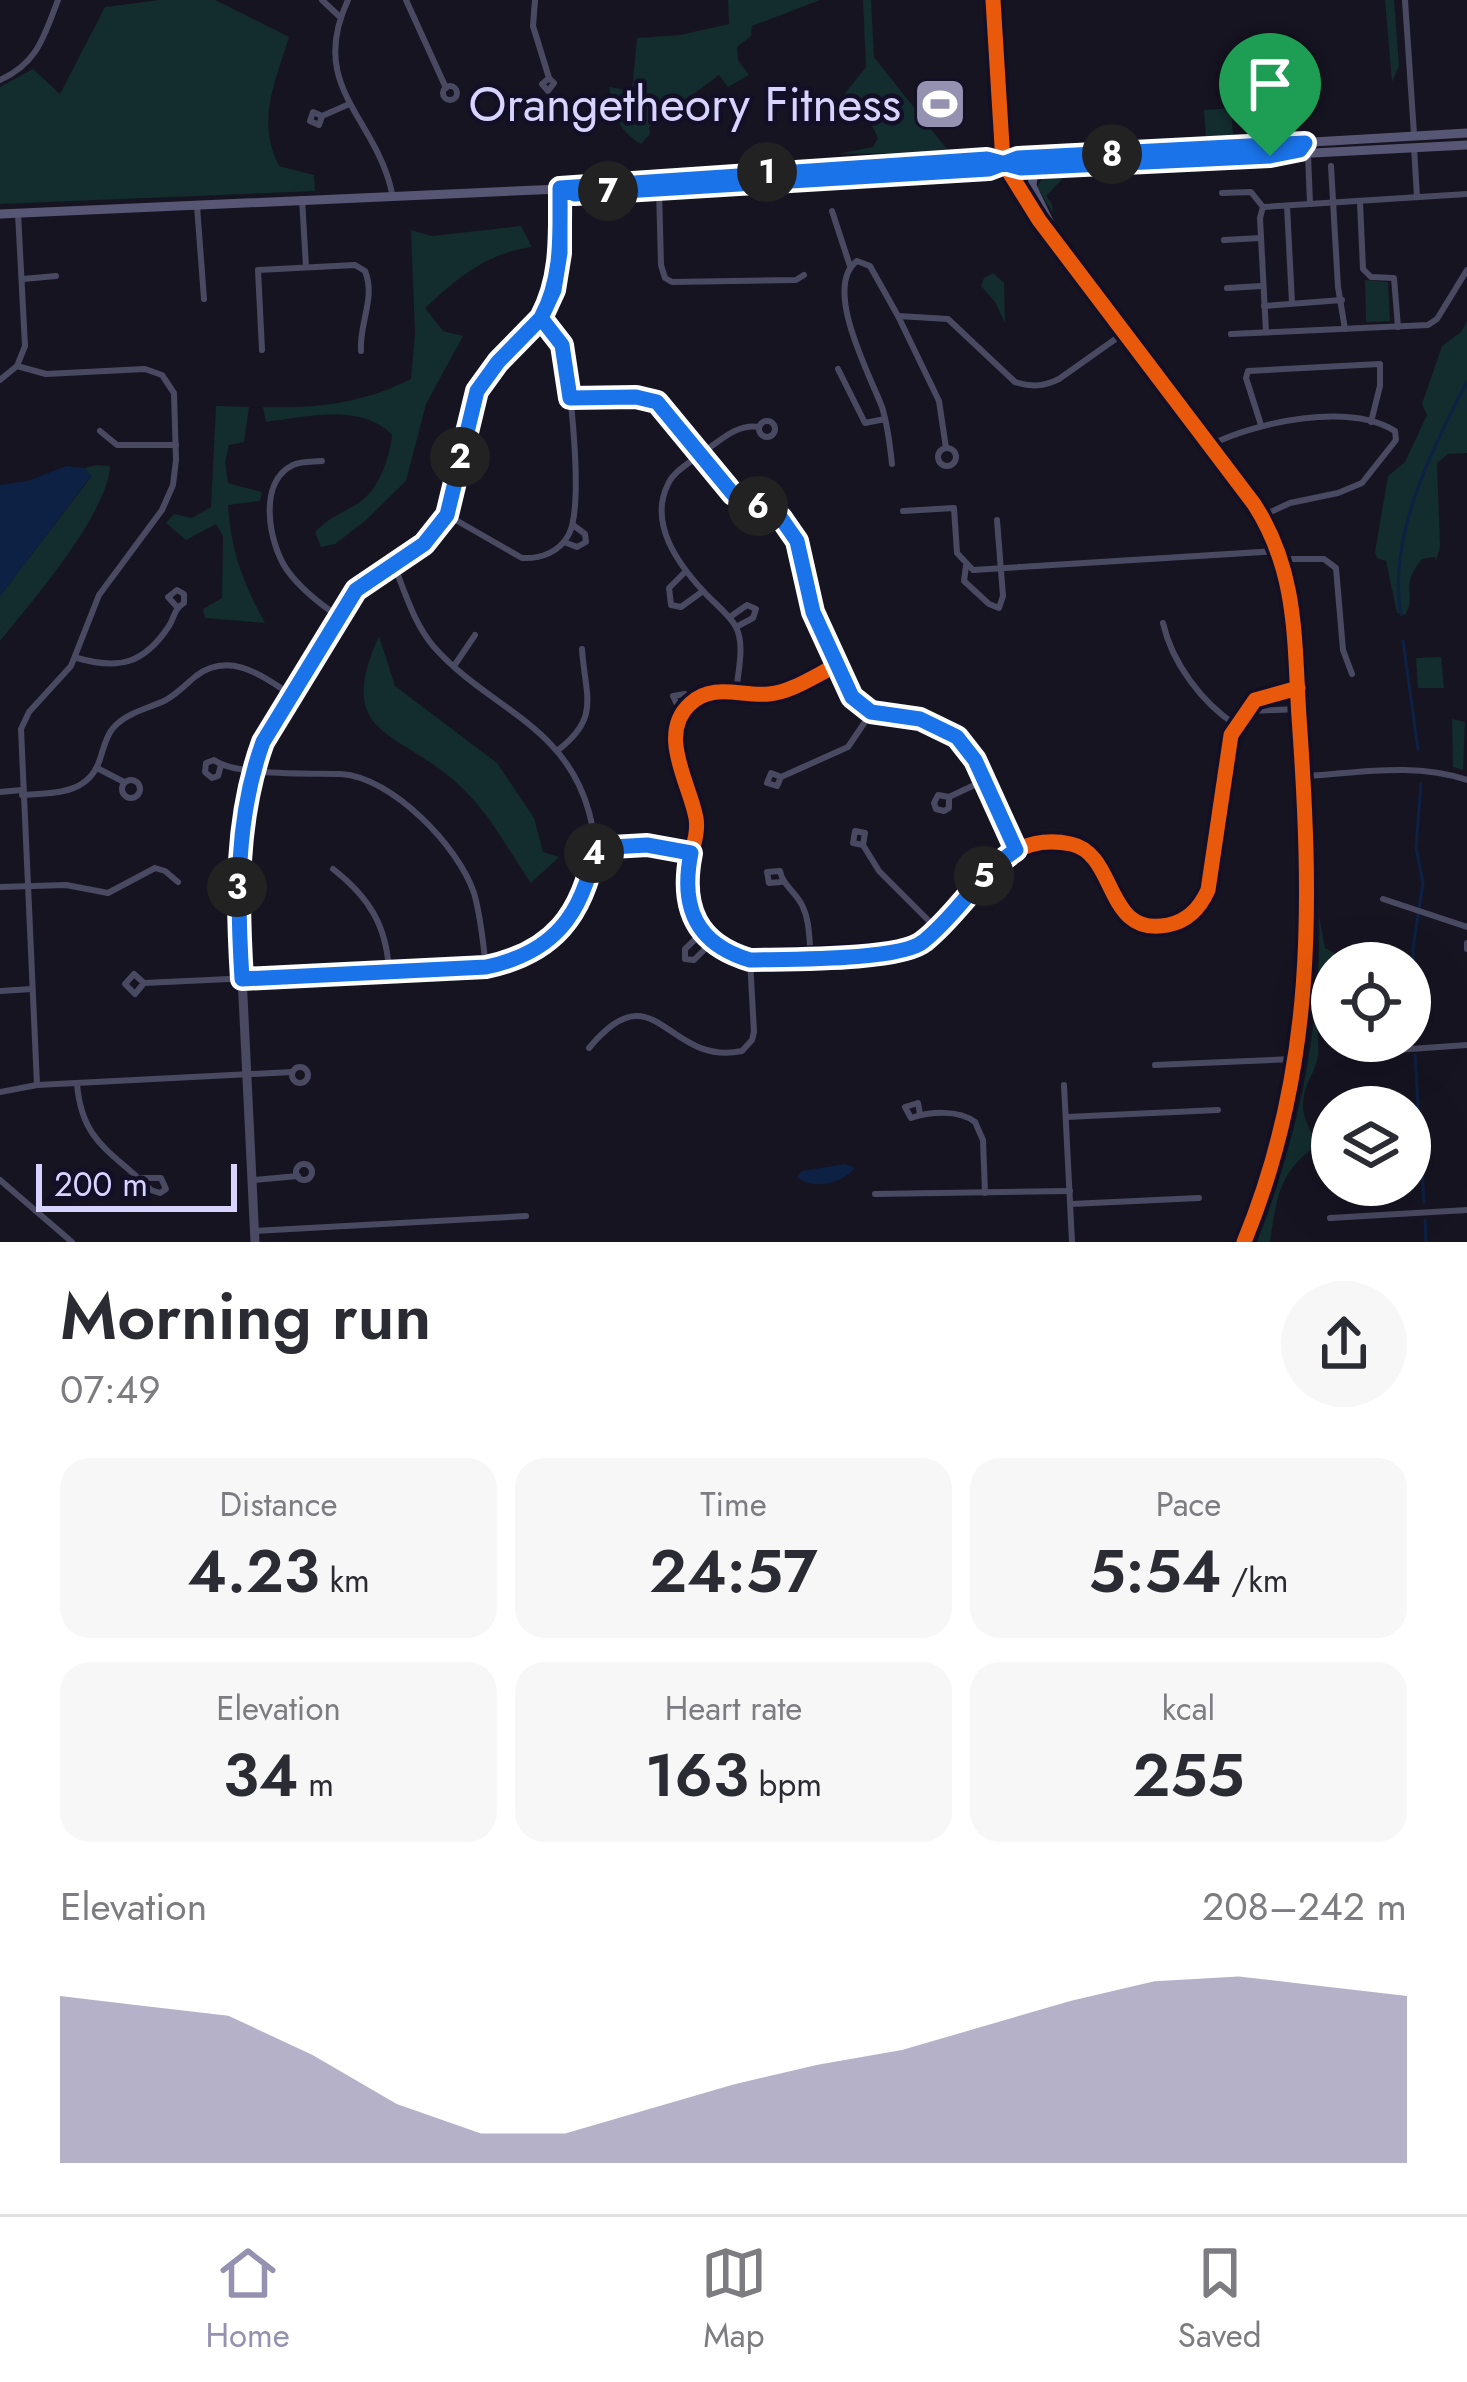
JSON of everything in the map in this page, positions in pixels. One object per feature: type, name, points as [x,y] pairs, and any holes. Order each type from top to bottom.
[{"type":"main road","points":[[560,188],[575,194],[780,182],[989,169],[1004,162],[1021,168],[1116,164],[1195,149],[1306,148],[1467,134]]},
{"type":"main road","points":[[1414,141],[1467,145]]},
{"type":"main road","points":[[0,214],[560,188],[826,168],[1270,156],[1306,148]]},
{"type":"main road","points":[[1046,166],[1033,177],[1032,186],[1062,249]]},
{"type":"main road","points":[[780,182],[821,175],[826,168]]},
{"type":"main road","points":[[626,181],[633,187],[659,188]]},
{"type":"street","points":[[0,80],[38,51],[58,0]]},
{"type":"street","points":[[322,0],[340,16]]},
{"type":"street","points":[[348,0],[340,16],[334,57],[347,105],[384,161],[392,194]]},
{"type":"street","points":[[406,0],[446,88]]},
{"type":"street","points":[[535,0],[533,26],[549,78]]},
{"type":"street","points":[[993,0],[1004,162],[1021,194],[1262,516],[1281,555],[1290,590],[1304,776],[1308,955],[1297,1058],[1266,1185],[1244,1242]]},
{"type":"street","points":[[1405,0],[1417,197]]},
{"type":"street","points":[[322,116],[347,105]]},
{"type":"street","points":[[1306,148],[1310,204]]},
{"type":"street","points":[[1330,166],[1345,329]]},
{"type":"street","points":[[526,1216],[254,1236],[237,874],[254,769],[263,742],[338,616],[363,584],[424,544],[447,515],[477,391],[541,318],[558,276],[560,188]]},
{"type":"street","points":[[659,188],[665,278],[686,284],[796,280],[804,275]]},
{"type":"street","points":[[1222,193],[1251,192],[1263,207],[1266,332]]},
{"type":"street","points":[[1263,207],[1467,194]]},
{"type":"street","points":[[302,199],[306,267]]},
{"type":"street","points":[[1360,201],[1363,269],[1371,277],[1394,278],[1398,327]]},
{"type":"street","points":[[196,206],[204,299]]},
{"type":"street","points":[[1287,206],[1292,303]]},
{"type":"street","points":[[832,211],[850,266],[846,314],[885,419],[892,464]]},
{"type":"street","points":[[0,380],[17,366],[25,346],[18,213]]},
{"type":"street","points":[[1225,241],[1261,238]]},
{"type":"street","points":[[850,266],[856,261],[870,266],[898,316],[939,401],[946,448]]},
{"type":"street","points":[[262,350],[258,271],[355,265],[365,271],[370,286],[361,351]]},
{"type":"street","points":[[1231,334],[1432,324],[1467,270]]},
{"type":"street","points":[[22,279],[56,276]]},
{"type":"street","points":[[1228,288],[1262,286]]},
{"type":"street","points":[[1264,306],[1342,301]]},
{"type":"street","points":[[898,316],[948,319],[1015,382],[1036,386],[1059,379],[1124,334]]},
{"type":"street","points":[[447,515],[522,558],[542,556],[564,542],[573,525],[570,398],[562,345],[541,318]]},
{"type":"street","points":[[1261,425],[1246,378],[1248,370],[1380,364],[1371,422]]},
{"type":"street","points":[[17,366],[46,374],[145,369],[162,375],[174,393],[176,445],[169,497],[99,596],[76,658],[24,721],[20,738],[37,1085]]},
{"type":"street","points":[[838,368],[865,423],[885,419]]},
{"type":"street","points":[[570,398],[649,398],[665,409],[733,494],[768,510],[790,527],[801,553],[813,612],[852,697],[871,712],[920,719],[946,730],[968,749],[1016,850]]},
{"type":"street","points":[[1210,445],[1261,425],[1315,419],[1371,422],[1397,434],[1362,483],[1262,516]]},
{"type":"street","points":[[736,692],[740,648],[736,627],[686,571],[666,538],[664,499],[669,481],[702,453],[731,432],[760,427]]},
{"type":"street","points":[[100,431],[117,445],[176,445]]},
{"type":"street","points":[[322,461],[292,466],[277,478],[271,493],[272,528],[286,569],[338,616]]},
{"type":"street","points":[[903,511],[954,508],[957,553],[973,571],[1281,555],[1324,559],[1333,563],[1338,574],[1343,650],[1352,674]]},
{"type":"street","points":[[966,566],[964,581],[999,608],[1003,596],[997,520]]},
{"type":"street","points":[[564,542],[580,547],[586,542],[584,532],[573,525]]},
{"type":"street","points":[[144,983],[486,967],[532,953],[552,939],[579,901],[595,848],[586,801],[558,750],[530,722],[454,666],[425,636],[394,564]]},
{"type":"street","points":[[686,571],[670,586],[669,602],[681,607],[703,591]]},
{"type":"street","points":[[729,618],[747,604],[755,607],[755,616],[736,627]]},
{"type":"street","points":[[76,658],[110,666],[141,656],[166,629],[177,607]]},
{"type":"street","points":[[1163,623],[1196,687],[1213,709],[1236,725]]},
{"type":"street","points":[[454,666],[475,635]]},
{"type":"street","points":[[558,750],[585,723],[589,703],[582,649]]},
{"type":"street","points":[[0,792],[72,790],[98,767],[108,735],[119,722],[171,697],[205,670],[227,665],[244,668],[290,694]]},
{"type":"street","points":[[837,665],[776,693],[712,693],[693,701],[682,714],[677,752],[697,823],[687,890],[695,919],[707,937],[750,960],[899,952],[919,946],[1000,860],[1016,850],[1047,843],[1073,844],[1090,853],[1119,906],[1144,924],[1178,922],[1199,907],[1213,873],[1226,752],[1236,725],[1262,696],[1298,688]]},
{"type":"street","points":[[682,714],[673,696],[685,694],[693,701]]},
{"type":"street","points":[[1249,710],[1299,709]]},
{"type":"street","points":[[781,777],[848,747],[871,712]]},
{"type":"street","points":[[221,765],[374,780],[443,842],[463,868],[479,913],[486,967]]},
{"type":"street","points":[[98,767],[124,782]]},
{"type":"street","points":[[1304,776],[1409,770],[1467,780]]},
{"type":"street","points":[[949,797],[985,780]]},
{"type":"street","points":[[595,848],[647,845],[691,853]]},
{"type":"street","points":[[863,845],[879,871],[937,929]]},
{"type":"street","points":[[0,887],[66,885],[108,893],[155,868],[178,882]]},
{"type":"street","points":[[333,869],[366,898],[381,922],[389,972]]},
{"type":"street","points":[[782,881],[805,911],[811,957]]},
{"type":"street","points":[[1383,899],[1467,927]]},
{"type":"street","points":[[589,1048],[613,1021],[632,1015],[651,1019],[707,1053],[742,1051],[754,1032],[750,960]]},
{"type":"street","points":[[0,991],[32,989]]},
{"type":"street","points":[[1431,1048],[1467,1046]]},
{"type":"street","points":[[1155,1065],[1297,1058]]},
{"type":"street","points":[[0,1092],[37,1085],[292,1072]]},
{"type":"street","points":[[77,1084],[85,1127],[141,1178]]},
{"type":"street","points":[[1064,1085],[1072,1242]]},
{"type":"street","points":[[1066,1117],[1218,1110]]},
{"type":"street","points":[[920,1114],[960,1114],[975,1123],[983,1140],[985,1193]]},
{"type":"street","points":[[252,1180],[298,1176]]},
{"type":"street","points":[[0,1180],[72,1242]]},
{"type":"street","points":[[875,1194],[1070,1190]]},
{"type":"street","points":[[1070,1204],[1199,1198]]},
{"type":"street","points":[[1330,1218],[1467,1210]]},
{"type":"green space","points":[[215,0],[289,37],[270,101],[269,133],[279,166],[314,175],[315,191],[0,204],[0,87],[33,69],[60,94],[105,7]]},
{"type":"green space","points":[[728,0],[820,0],[752,26],[751,36],[737,47],[738,60],[749,75],[728,87],[719,75],[649,127],[650,134],[641,144],[621,126],[609,87],[632,91],[637,38],[729,24]]},
{"type":"green space","points":[[863,0],[871,0],[874,57],[949,152],[838,154],[873,147],[878,138],[864,108],[843,96],[866,67]]},
{"type":"green space","points":[[1385,0],[1394,0],[1399,66],[1392,82]]},
{"type":"green space","points":[[1231,108],[1233,135],[1206,137],[1204,110]]},
{"type":"green space","points":[[1094,171],[1094,176],[1064,177],[1046,196],[1053,213],[1037,187],[1045,174]]},
{"type":"green space","points":[[521,226],[532,247],[487,261],[425,308],[443,331],[463,336],[426,404],[406,481],[365,521],[335,544],[321,547],[315,532],[371,491],[386,464],[392,435],[380,425],[349,416],[266,422],[263,407],[339,403],[411,379],[415,333],[411,230],[432,236]]},
{"type":"green space","points":[[993,273],[1004,283],[1005,323],[981,286]]},
{"type":"green space","points":[[1365,280],[1388,282],[1390,321],[1366,322]]},
{"type":"green space","points":[[1467,321],[1467,453],[1448,454],[1437,463],[1440,546],[1436,561],[1435,557],[1422,559],[1415,569],[1405,615],[1397,613],[1386,561],[1375,552],[1388,476],[1405,462],[1427,415],[1422,404],[1442,346]]},
{"type":"green space","points":[[216,406],[249,407],[244,442],[229,445],[228,483],[262,492],[260,501],[228,505],[239,566],[265,623],[205,618],[203,609],[222,598],[223,536],[216,524],[186,540],[166,523],[174,514],[192,518],[211,507]]},
{"type":"green space","points":[[110,466],[106,486],[83,532],[0,641],[0,596],[91,477],[85,468]]},
{"type":"green space","points":[[379,636],[395,686],[497,763],[534,818],[543,852],[559,857],[531,883],[470,796],[379,728],[368,713],[367,669]]},
{"type":"green space","points":[[1441,657],[1444,688],[1418,688],[1416,658]]},
{"type":"green space","points":[[1452,719],[1465,722],[1463,770],[1453,767]]},
{"type":"green space","points":[[1311,1041],[1311,1062],[1317,1062],[1303,1108],[1311,1150],[1282,1187],[1270,1242],[1257,1242],[1284,1163]]},
{"type":"water","points":[[66,466],[85,468],[91,476],[0,596],[0,485],[28,481]]},
{"type":"water","points":[[845,1164],[855,1168],[828,1183],[811,1184],[797,1177],[802,1171]]},
{"type":"waterway","points":[[1401,615],[1400,555],[1407,525],[1427,464],[1467,382]]},
{"type":"waterway","points":[[1403,641],[1418,749]]},
{"type":"waterway","points":[[1414,942],[1423,883],[1416,847],[1421,784]]},
{"type":"waterway","points":[[1415,1062],[1417,1086]]},
{"type":"waterway","points":[[1425,1220],[1426,1242]]},
{"type":"cycle path","points":[[993,0],[1003,162],[1039,220],[1254,504],[1286,581],[1294,634],[1306,852],[1303,983],[1285,1112],[1244,1242]]},
{"type":"cycle path","points":[[837,665],[778,693],[699,697],[681,716],[676,730],[678,760],[697,824],[687,872],[689,903],[711,938],[750,960],[909,950],[948,920],[998,863],[1018,849],[1042,842],[1071,844],[1086,851],[1132,919],[1147,926],[1182,920],[1208,890],[1231,735],[1255,700],[1298,688]]},
{"type":"place","name":"Orangetheory Fitness","points":[[940,104]]},
{"type":"route","points":[[1270,156],[1021,168],[1004,162],[987,159],[560,188],[560,253],[554,290],[541,318],[477,391],[447,515],[424,544],[356,590],[263,742],[254,769],[237,874],[242,979],[510,962],[552,939],[566,922],[590,876],[595,848],[647,845],[691,853],[686,876],[695,919],[706,937],[735,956],[750,960],[899,952],[926,940],[1000,860],[1016,850],[975,760],[957,737],[920,719],[871,712],[852,697],[813,612],[801,553],[790,527],[768,510],[733,494],[657,402],[636,397],[570,398],[562,345],[541,318],[549,304],[554,290],[558,276],[560,253],[560,208],[560,188],[575,194],[826,179],[989,169],[1004,162],[1018,158],[1305,143],[1300,150],[1270,156]]}]
